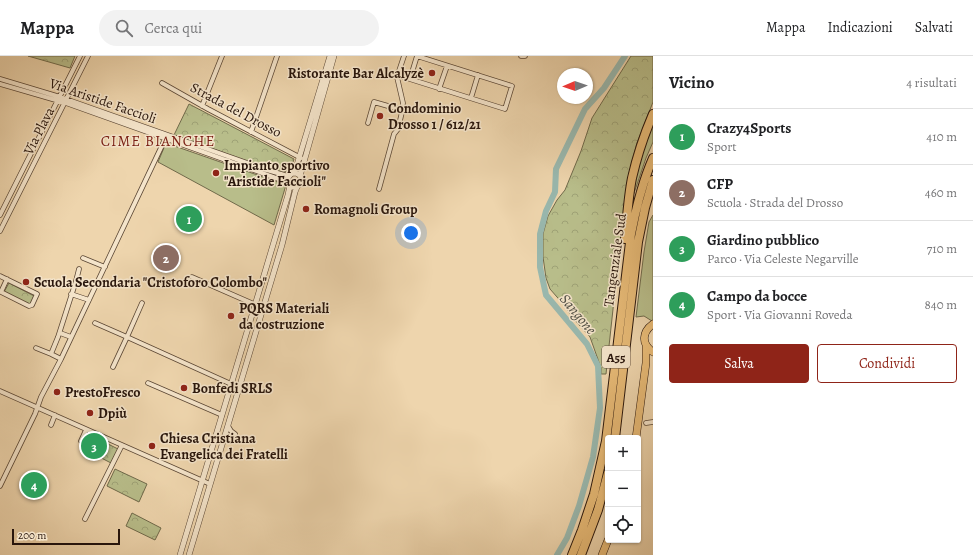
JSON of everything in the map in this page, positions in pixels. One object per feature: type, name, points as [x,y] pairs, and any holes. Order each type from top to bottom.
[{"type":"highway","points":[[623,302],[622,267],[629,197],[632,179],[641,147],[653,114]]},
{"type":"highway","name":"Tangenziale Sud","points":[[572,555],[589,510],[603,458],[630,234],[641,189],[653,158]]},
{"type":"highway","name":"Tangenziale Sud","points":[[615,435],[638,242],[653,180]]},
{"type":"highway","points":[[581,555],[598,510],[605,484]]},
{"type":"main road","points":[[636,435],[646,363],[646,345],[644,336],[648,328],[653,324]]},
{"type":"main road","points":[[646,345],[653,352]]},
{"type":"main road","points":[[646,363],[653,357]]},
{"type":"main road","points":[[602,555],[607,543]]},
{"type":"street","name":"Via Plava","points":[[8,216],[1,214],[80,56]]},
{"type":"street","name":"Via Plava","points":[[0,231],[2,221],[8,216],[88,56]]},
{"type":"street","points":[[202,106],[222,56]]},
{"type":"street","points":[[251,132],[277,56]]},
{"type":"street","points":[[180,555],[288,195],[290,179],[295,171],[330,56]]},
{"type":"street","points":[[189,555],[282,245],[297,187],[301,182],[300,176],[334,56]]},
{"type":"street","points":[[379,189],[394,134],[398,127],[402,112],[403,103],[397,75],[404,56]]},
{"type":"street","points":[[397,75],[505,109],[512,86],[417,56],[410,79]]},
{"type":"street","points":[[439,89],[447,66]]},
{"type":"street","points":[[471,98],[478,75]]},
{"type":"street","name":"Via Aristide Faccioli","points":[[0,79],[59,99]]},
{"type":"street","name":"Strada del Drosso","points":[[162,83],[202,106],[305,160]]},
{"type":"street","name":"Via Aristide Faccioli","points":[[0,84],[66,101],[290,179]]},
{"type":"street","points":[[368,123],[374,102],[402,110]]},
{"type":"street","points":[[0,486],[26,434],[41,397],[61,359],[166,137]]},
{"type":"street","points":[[290,179],[296,173],[300,176]]},
{"type":"street","points":[[290,179],[293,187],[297,187]]},
{"type":"street","points":[[83,258],[105,267]]},
{"type":"street","points":[[51,354],[60,333],[79,269]]},
{"type":"street","points":[[265,272],[273,275]]},
{"type":"street","points":[[0,276],[7,279],[37,294],[30,306],[1,292],[7,279]]},
{"type":"street","points":[[192,276],[263,308]]},
{"type":"street","points":[[76,281],[96,286]]},
{"type":"street","points":[[72,294],[89,300]]},
{"type":"street","points":[[113,367],[142,303]]},
{"type":"street","points":[[95,323],[239,387]]},
{"type":"street","points":[[60,333],[71,337]]},
{"type":"street","points":[[36,348],[61,359]]},
{"type":"street","points":[[148,382],[222,415]]},
{"type":"street","points":[[0,391],[210,484]]},
{"type":"street","points":[[51,425],[55,415]]},
{"type":"street","points":[[646,423],[653,422]]},
{"type":"street","points":[[224,437],[235,434],[228,426]]},
{"type":"street","points":[[80,441],[86,430]]},
{"type":"street","points":[[86,519],[122,445]]},
{"type":"street","points":[[195,505],[203,508]]},
{"type":"street","points":[[186,537],[193,539]]},
{"type":"green space","points":[[28,56],[75,56],[70,68]]},
{"type":"green space","points":[[631,56],[653,56],[653,102],[637,143],[629,173],[606,374],[601,374],[601,368],[590,337],[550,289],[546,278],[543,257],[543,234],[548,216],[557,200],[565,190],[581,151],[592,118]]},
{"type":"green space","points":[[189,104],[294,159],[291,167],[287,171],[281,172],[174,135]]},
{"type":"green space","points":[[653,119],[653,142],[631,202],[636,174]]},
{"type":"green space","name":"Impianto sportivo \"Aristide Faccioli\"","points":[[166,143],[286,185],[274,225],[158,162]]},
{"type":"green space","points":[[653,215],[652,321],[644,316],[636,317],[649,222]]},
{"type":"green space","points":[[9,283],[34,296],[30,305],[4,292]]},
{"type":"green space","points":[[90,435],[118,449],[111,463],[84,449]]},
{"type":"green space","points":[[115,469],[147,484],[139,502],[107,486]]},
{"type":"green space","points":[[132,513],[161,528],[155,540],[126,526]]},
{"type":"waterway","name":"Sangone","points":[[557,555],[567,538],[579,506],[593,457],[600,408],[598,366],[587,344],[546,295],[540,267],[540,234],[546,211],[555,192],[556,169],[585,109],[604,88],[625,56]]},
{"type":"place","name":"Ristorante Bar Alcalyzè","points":[[432,73]]},
{"type":"place","name":"Condominio Drosso 1 / 612/21","points":[[380,116]]},
{"type":"place","name":"Impianto sportivo \"Aristide Faccioli\"","points":[[216,173]]},
{"type":"place","name":"Romagnoli Group","points":[[306,209]]},
{"type":"place","name":"Crazy4Sports","points":[[189,219]]},
{"type":"place","name":"CFP","points":[[166,258]]},
{"type":"place","name":"Scuola Secondaria \"Cristoforo Colombo\"","points":[[26,282]]},
{"type":"place","name":"PQRS Materiali da costruzione","points":[[231,316]]},
{"type":"place","name":"Bonfedi SRLS","points":[[184,388]]},
{"type":"place","name":"PrestoFresco","points":[[57,392]]},
{"type":"place","name":"Dpiù","points":[[90,413]]},
{"type":"place","name":"Giardino pubblico","points":[[94,446]]},
{"type":"place","name":"Chiesa Cristiana Evangelica dei Fratelli","points":[[152,446]]},
{"type":"place","name":"Campo da bocce","points":[[34,485]]},
{"type":"district","name":"CIME BIANCHE","points":[[158,141]]}]
